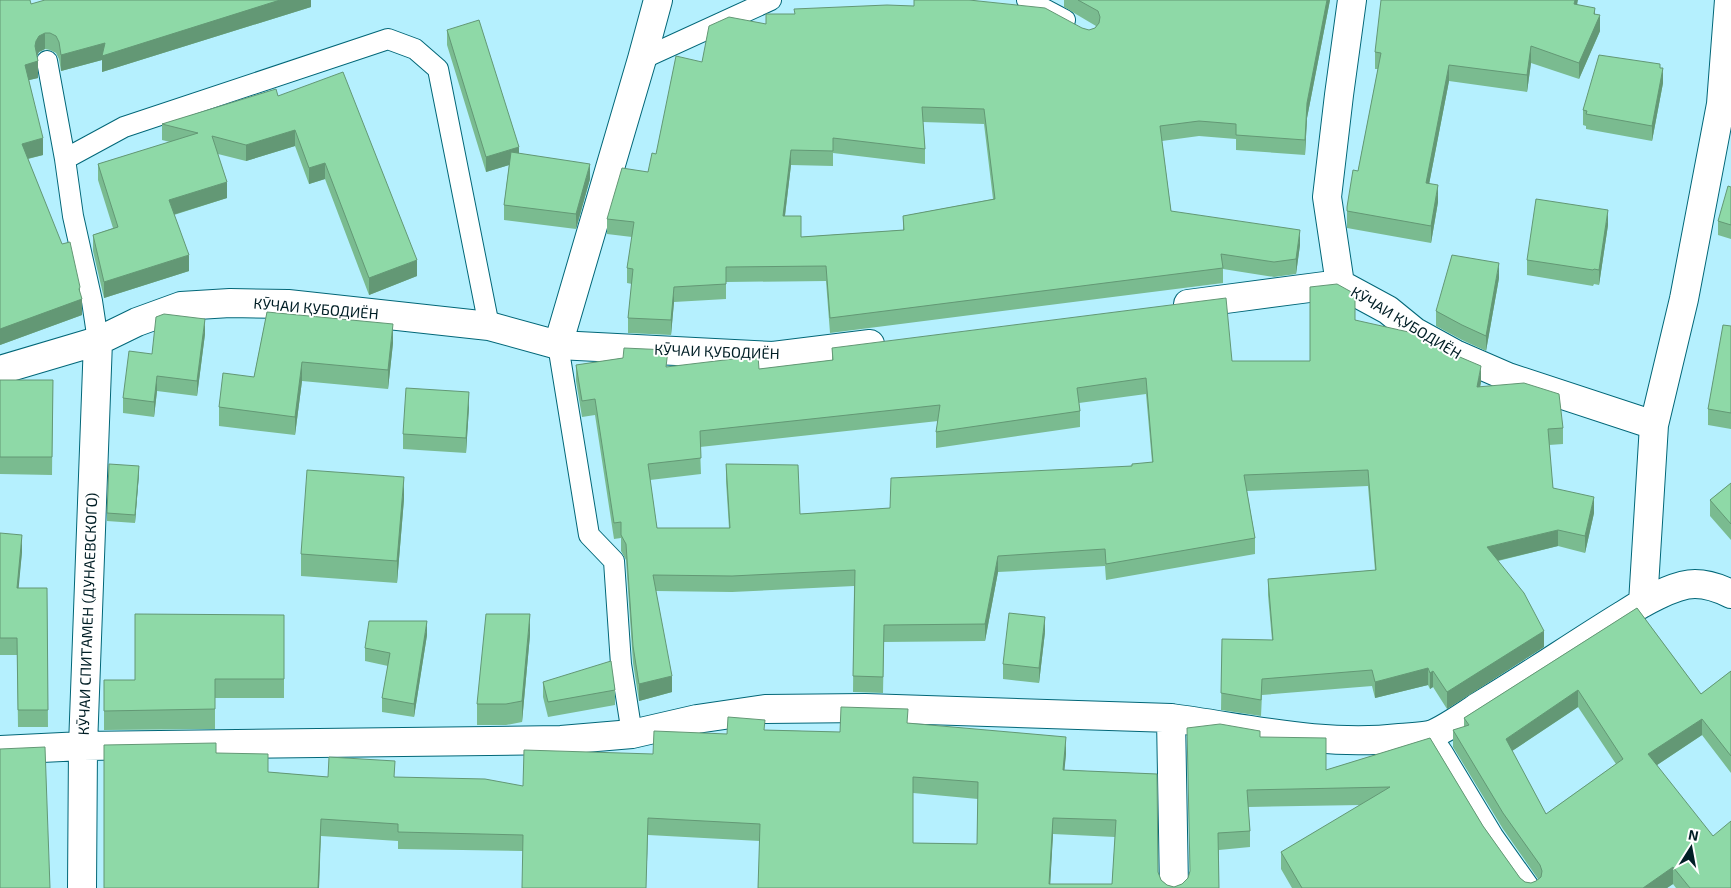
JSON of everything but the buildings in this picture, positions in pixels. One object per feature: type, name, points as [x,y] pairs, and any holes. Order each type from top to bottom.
[{"type":"street","points":[[558,345],[658,0]]},
{"type":"street","points":[[1340,284],[1327,197],[1352,0]]},
{"type":"street","points":[[1642,603],[1654,425],[1684,299],[1726,105],[1729,0]]},
{"type":"street","name":"КӮЧАИ ҚУБОДИЁН","points":[[1165,307],[1340,284],[1388,310],[1415,332],[1455,354],[1508,377],[1654,425]]},
{"type":"street","name":"КӮЧАИ ҚУБОДИЁН","points":[[0,370],[98,341],[137,322],[181,306],[230,303],[288,304],[489,326],[558,345],[773,356],[897,340]]},
{"type":"street","name":"КӮЧАИ СПИТАМЕН (ДУНАЕВСКОГО)","points":[[82,888],[83,746],[98,341]]},
{"type":"street","points":[[0,750],[83,746],[562,740],[632,734],[697,719],[765,709],[865,708],[1171,718],[1232,726],[1278,735],[1367,740],[1430,734],[1516,684],[1642,603],[1670,590],[1694,584],[1721,589],[1731,594]]},
{"type":"street","points":[[1171,718],[1174,888]]},
{"type":"lane","points":[[642,59],[771,0]]},
{"type":"lane","points":[[1027,0],[1079,28]]},
{"type":"lane","points":[[65,159],[124,127],[388,39],[415,49],[438,69],[489,326]]},
{"type":"lane","points":[[47,61],[65,159],[73,216],[92,301],[98,341]]},
{"type":"lane","points":[[558,345],[589,535],[614,561],[621,664],[632,734]]},
{"type":"lane","points":[[1430,734],[1493,836],[1530,888]]}]
